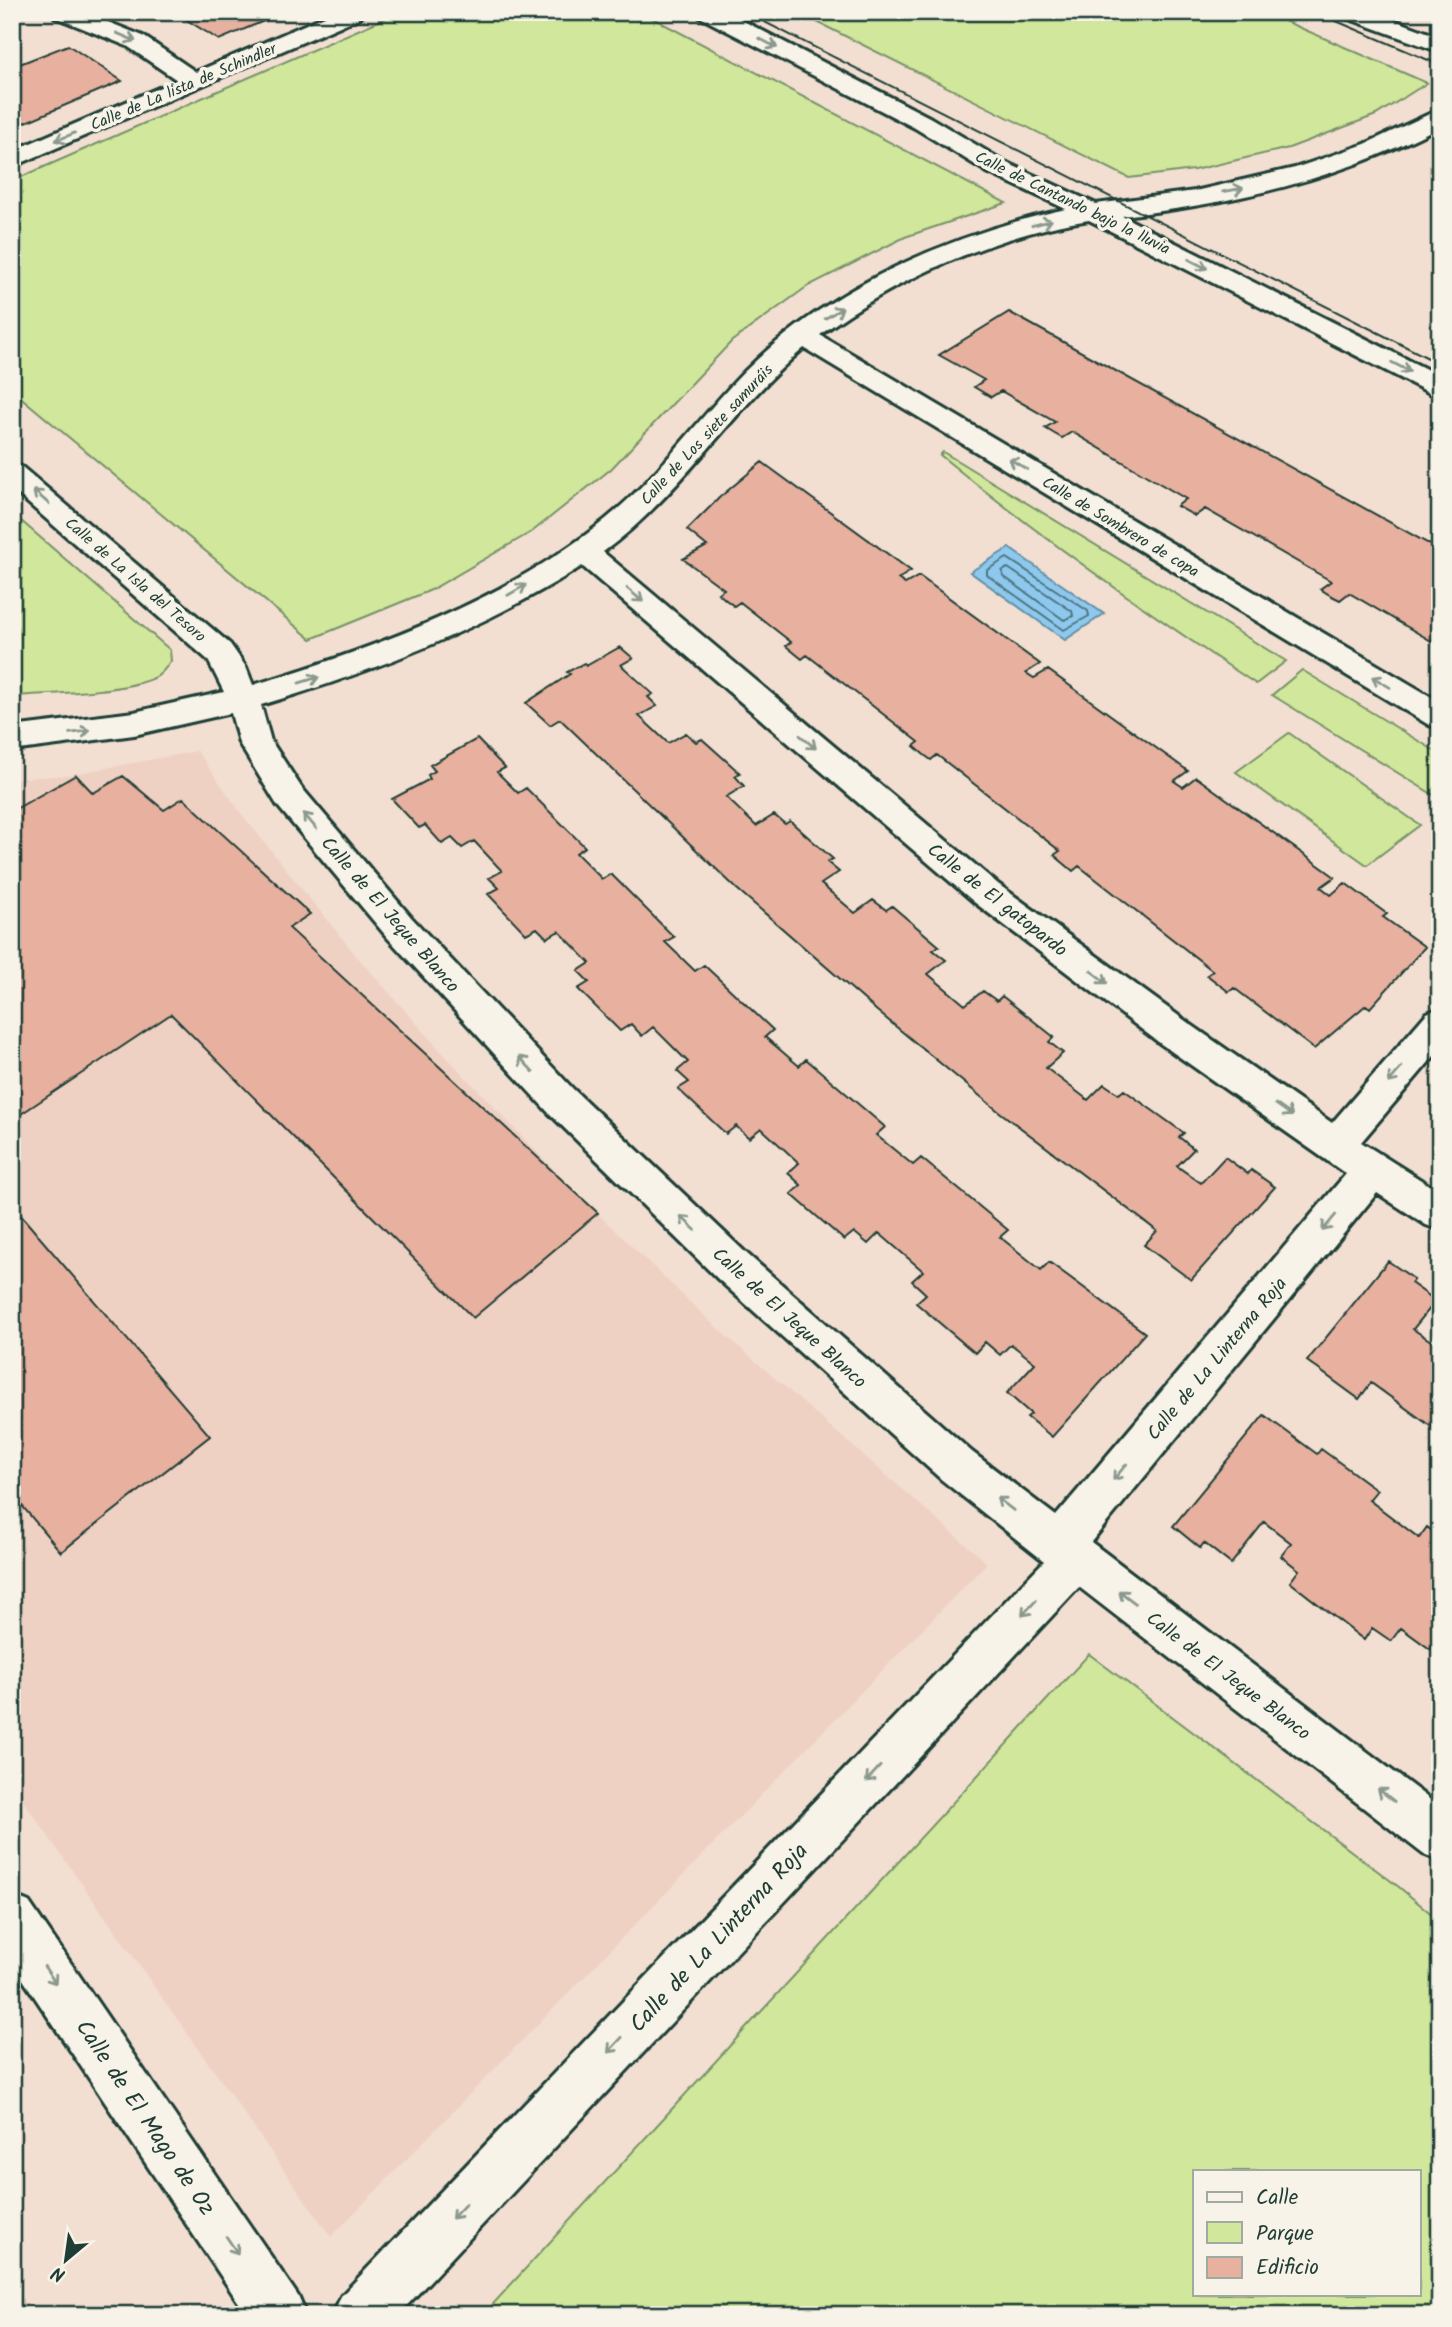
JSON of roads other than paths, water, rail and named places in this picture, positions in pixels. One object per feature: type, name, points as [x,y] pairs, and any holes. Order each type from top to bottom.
[{"type":"street","points":[[63,12],[135,41],[195,81]]},
{"type":"street","name":"Calle de La lista de Schindler","points":[[12,160],[353,12]]},
{"type":"street","name":"Calle de Cantando bajo la lluvia","points":[[708,12],[923,123],[996,167],[1093,212],[1440,387]]},
{"type":"street","points":[[1352,12],[1440,45]]},
{"type":"street","name":"Calle de Los siete samuráis","points":[[12,739],[125,726],[243,699],[339,671],[418,639],[508,595],[583,551],[639,506],[748,385],[802,335],[863,295],[951,253],[1031,226],[1093,212],[1184,199],[1306,173],[1385,145],[1440,116]]},
{"type":"street","name":"Calle de Sombrero de copa","points":[[802,335],[1440,717]]},
{"type":"street","name":"Calle de La Isla del Tesoro","points":[[12,473],[219,652],[230,667],[243,699]]},
{"type":"street","name":"Calle de El gatopardo","points":[[583,551],[986,893],[1174,1032],[1335,1146],[1440,1213]]},
{"type":"street","name":"Calle de El Jeque Blanco","points":[[243,699],[255,743],[289,796],[399,927],[560,1100],[732,1266],[957,1466],[1440,1836]]},
{"type":"street","points":[[1335,1146],[1440,1023]]},
{"type":"street","name":"Calle de La Linterna Roja","points":[[360,2315],[1068,1552],[1373,1170]]},
{"type":"street","name":"Calle de El Mago de Oz","points":[[12,1919],[279,2315]]},
{"type":"water","points":[[1009,548],[1104,614],[1065,640],[970,572]]},
{"type":"tram line","points":[[745,12],[1440,364]]},
{"type":"tram line","points":[[1315,12],[1440,65]]}]
